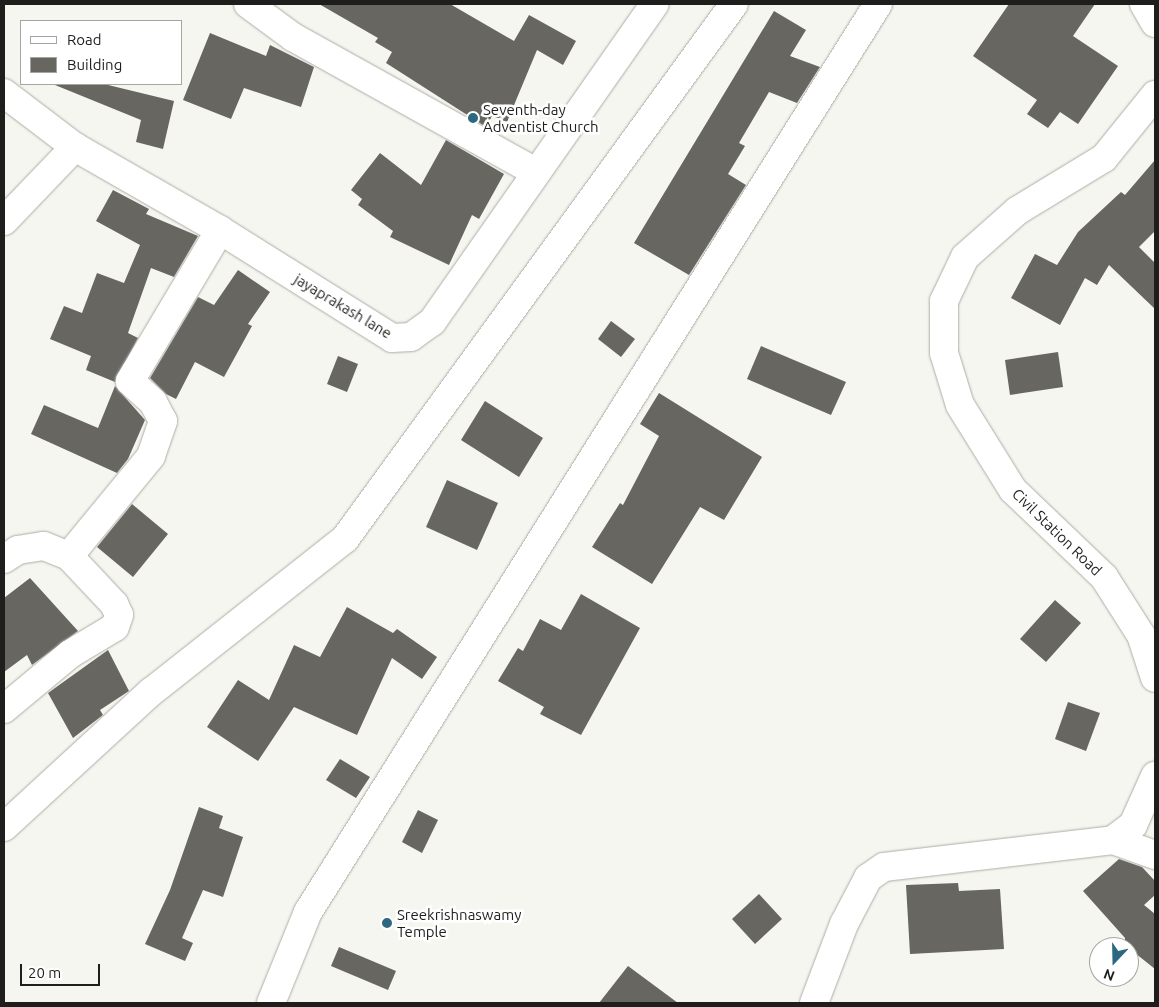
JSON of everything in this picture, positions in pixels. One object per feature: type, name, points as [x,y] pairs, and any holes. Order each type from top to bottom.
[{"type":"street","points":[[248,4],[293,37],[534,171]]},
{"type":"street","name":"jayaprakash lane","points":[[4,93],[75,147],[220,230],[392,338],[411,337],[432,322],[534,171],[655,4]]},
{"type":"street","points":[[4,827],[151,692],[345,539],[734,4]]},
{"type":"street","points":[[271,1003],[308,912],[878,4]]},
{"type":"street","points":[[1144,4],[1155,23]]},
{"type":"street","name":"Civil Station Road","points":[[1155,95],[1104,158],[1017,211],[965,257],[944,301],[944,353],[960,405],[1013,490],[1104,577],[1141,635],[1155,678]]},
{"type":"street","points":[[4,220],[75,147]]},
{"type":"street","points":[[69,556],[151,456],[163,421],[154,402],[130,381],[220,230]]},
{"type":"street","points":[[4,560],[18,550],[44,546],[69,556],[114,604],[119,615],[114,627],[70,654],[4,709]]},
{"type":"street","points":[[1113,840],[1133,825],[1155,776]]},
{"type":"street","points":[[814,1003],[844,924],[868,878],[884,867],[1113,840],[1155,855]]},
{"type":"building","points":[[319,4],[450,4],[514,41],[529,15],[576,41],[563,65],[537,50],[507,122],[492,116],[486,127],[386,63],[392,52],[375,42],[378,38]]},
{"type":"building","points":[[1009,4],[1095,4],[1073,36],[1118,66],[1078,124],[1060,112],[1048,128],[1027,114],[1037,100],[973,56]]},
{"type":"building","points":[[774,11],[806,30],[790,56],[820,67],[797,103],[769,92],[739,143],[745,146],[728,174],[746,185],[689,275],[634,243]]},
{"type":"building","points":[[210,33],[266,56],[270,45],[314,67],[301,107],[244,88],[231,119],[183,100]]},
{"type":"building","points":[[55,85],[108,85],[174,101],[163,149],[136,142],[141,120]]},
{"type":"building","points":[[446,140],[504,174],[479,219],[472,215],[449,265],[390,237],[393,231],[358,205],[362,199],[351,190],[380,153],[421,185]]},
{"type":"building","points":[[1155,160],[1155,231],[1139,247],[1155,263],[1155,309],[1109,265],[1097,285],[1085,278],[1060,325],[1011,298],[1035,254],[1057,265],[1078,232],[1121,192],[1125,195]]},
{"type":"building","points":[[113,190],[149,209],[146,214],[198,236],[174,277],[151,268],[128,333],[138,338],[115,382],[86,370],[91,356],[50,339],[64,306],[82,313],[97,273],[124,283],[140,245],[96,221]]},
{"type":"building","points":[[238,270],[270,292],[248,324],[252,326],[224,377],[195,362],[176,399],[166,394],[150,378],[198,297],[214,305]]},
{"type":"building","points":[[611,321],[635,339],[621,357],[598,339]]},
{"type":"building","points":[[761,346],[846,382],[831,415],[747,379]]},
{"type":"building","points":[[1058,352],[1063,387],[1010,395],[1005,360]]},
{"type":"building","points":[[338,356],[358,364],[347,392],[327,384]]},
{"type":"building","points":[[115,386],[145,420],[128,459],[117,473],[31,434],[44,405],[98,428]]},
{"type":"building","points":[[659,393],[762,457],[724,520],[700,507],[652,584],[592,547],[620,503],[623,505],[659,436],[640,424]]},
{"type":"building","points":[[485,401],[543,438],[519,477],[461,440]]},
{"type":"building","points":[[447,480],[498,503],[477,550],[426,527]]},
{"type":"building","points":[[132,504],[168,534],[133,577],[97,547]]},
{"type":"building","points":[[30,578],[78,631],[32,665],[27,655],[4,672],[4,598]]},
{"type":"building","points":[[581,594],[640,628],[581,735],[540,714],[544,707],[498,681],[518,648],[523,651],[540,619],[561,630]]},
{"type":"building","points":[[1055,600],[1081,623],[1046,662],[1020,639]]},
{"type":"building","points":[[347,607],[393,633],[397,629],[437,657],[422,679],[392,658],[357,735],[294,707],[258,761],[207,727],[238,680],[269,700],[294,645],[320,657]]},
{"type":"building","points":[[108,650],[129,691],[100,710],[103,715],[73,738],[48,693]]},
{"type":"building","points":[[1068,702],[1100,713],[1086,751],[1055,739]]},
{"type":"building","points":[[340,759],[370,777],[356,798],[326,780]]},
{"type":"building","points":[[199,807],[223,816],[219,828],[243,837],[223,897],[203,890],[182,938],[193,943],[185,961],[145,944],[170,890]]},
{"type":"building","points":[[418,810],[438,820],[422,853],[402,842]]},
{"type":"building","points":[[1119,859],[1142,867],[1155,881],[1155,895],[1144,905],[1155,914],[1155,969],[1139,956],[1139,937],[1124,937],[1083,891]]},
{"type":"building","points":[[958,883],[959,891],[1000,889],[1004,949],[910,954],[906,885]]},
{"type":"building","points":[[759,894],[782,919],[755,944],[732,919]]},
{"type":"building","points":[[339,947],[396,971],[388,990],[331,966]]},
{"type":"building","points":[[628,966],[678,1003],[599,1003]]},
{"type":"place","name":"Seventh-day Adventist Church","points":[[473,118]]},
{"type":"place","name":"Sreekrishnaswamy Temple","points":[[387,923]]}]
